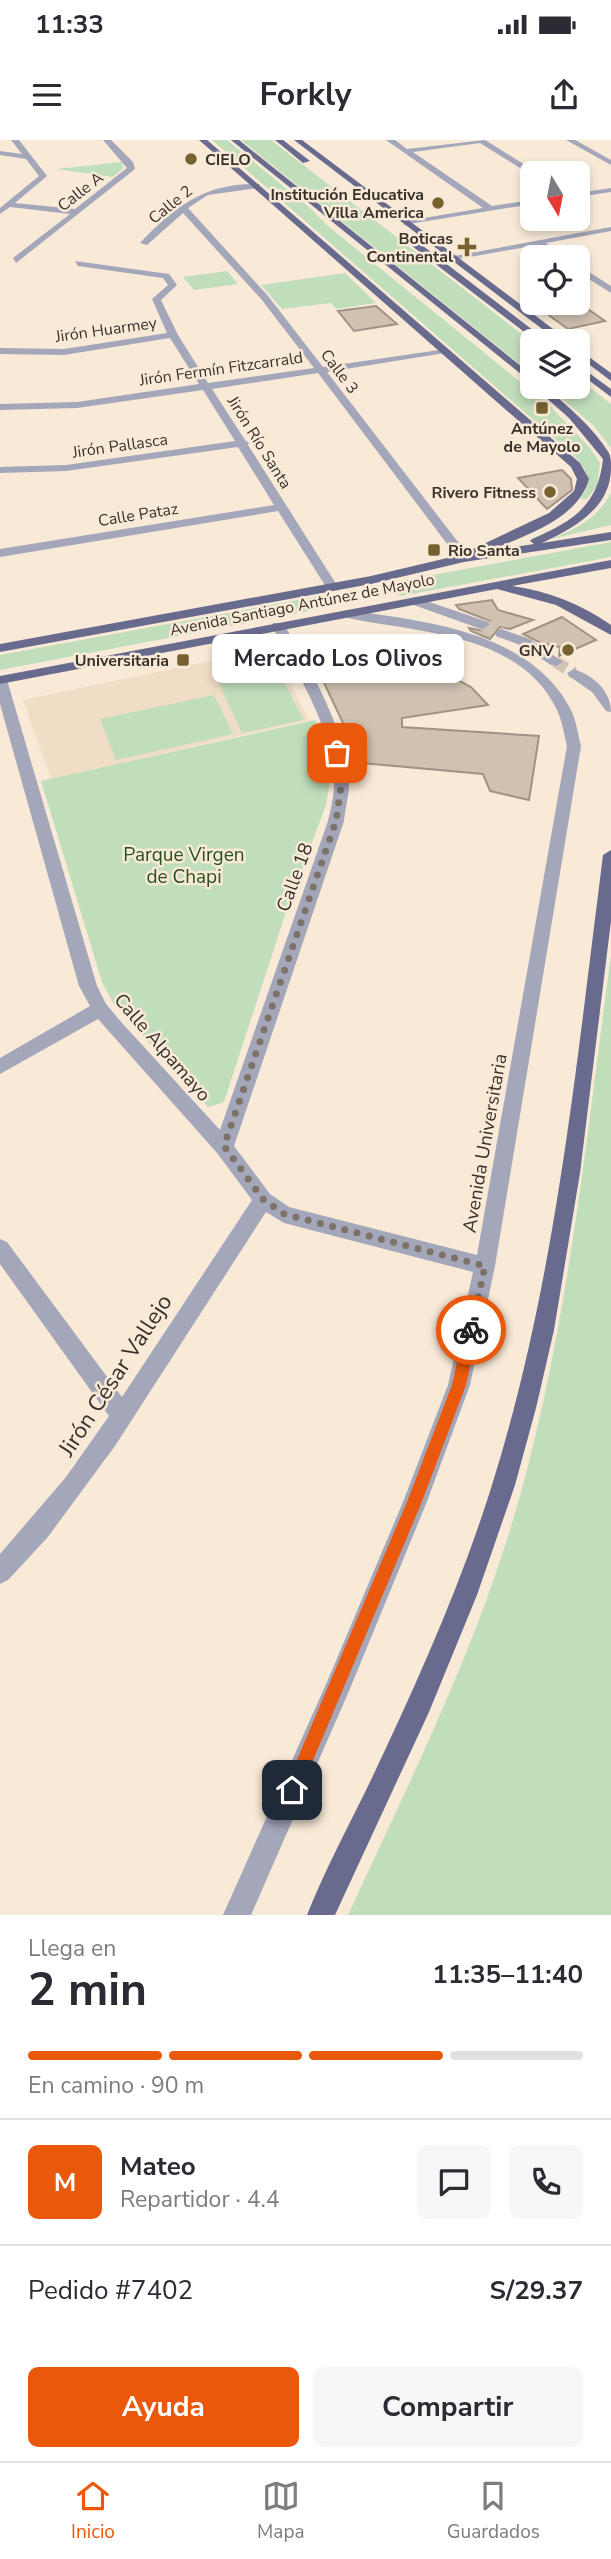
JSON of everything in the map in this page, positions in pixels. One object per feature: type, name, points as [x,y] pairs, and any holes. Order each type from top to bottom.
[{"type":"main road","points":[[203,140],[576,465],[583,477],[582,487],[567,507],[539,524],[464,558]]},
{"type":"main road","points":[[235,140],[520,370]]},
{"type":"main road","points":[[279,140],[312,165]]},
{"type":"main road","points":[[298,140],[548,329]]},
{"type":"main road","points":[[399,232],[526,329]]},
{"type":"main road","points":[[487,299],[504,296]]},
{"type":"main road","points":[[590,361],[611,378]]},
{"type":"main road","points":[[590,377],[611,394]]},
{"type":"main road","points":[[486,555],[534,542],[576,522],[598,499],[606,485],[609,460],[573,416],[553,399]]},
{"type":"main road","name":"Avenida Santiago Antúnez de Mayolo","points":[[0,648],[372,580],[464,558],[611,536]]},
{"type":"main road","name":"Avenida Santiago Antúnez de Mayolo","points":[[0,680],[611,564]]},
{"type":"main road","points":[[372,580],[387,606]]},
{"type":"main road","points":[[332,587],[347,614]]},
{"type":"main road","points":[[485,587],[554,599],[577,608],[611,631]]},
{"type":"main road","points":[[321,1915],[438,1661],[475,1572],[504,1485],[527,1398],[561,1241],[611,855]]},
{"type":"street","points":[[0,212],[43,176],[15,140]]},
{"type":"street","name":"Calle A","points":[[16,260],[131,169],[130,164],[107,140]]},
{"type":"street","points":[[390,140],[489,208]]},
{"type":"street","points":[[406,151],[481,140],[520,164]]},
{"type":"street","points":[[570,140],[611,163]]},
{"type":"street","points":[[0,153],[29,157]]},
{"type":"street","name":"Calle 2","points":[[144,243],[195,198],[206,193],[257,186]]},
{"type":"street","points":[[590,193],[611,190]]},
{"type":"street","points":[[406,223],[520,204]]},
{"type":"street","points":[[9,205],[77,212]]},
{"type":"street","name":"Calle 3","points":[[184,209],[265,298],[464,558]]},
{"type":"street","points":[[453,257],[611,229]]},
{"type":"street","points":[[537,241],[543,245]]},
{"type":"street","name":"Jirón Río Santa","points":[[78,263],[130,269],[169,279],[173,285],[156,299],[173,335],[244,443],[332,587]]},
{"type":"street","points":[[590,276],[611,290]]},
{"type":"street","name":"Jirón Huarmey","points":[[0,351],[64,352],[173,335]]},
{"type":"street","name":"Jirón Fermín Fitzcarrald","points":[[0,407],[64,406],[446,352]]},
{"type":"street","name":"Jirón Pallasca","points":[[0,470],[88,465],[244,443]]},
{"type":"street","name":"Calle Pataz","points":[[0,553],[281,506]]},
{"type":"street","points":[[0,547],[27,548]]},
{"type":"street","points":[[415,601],[483,625]]},
{"type":"street","name":"Avenida Universitaria","points":[[237,1915],[336,1691],[414,1504],[459,1385],[485,1266],[574,746],[572,727],[556,694],[542,679],[506,653],[442,629],[347,614]]},
{"type":"street","name":"Calle 18","points":[[224,1146],[336,821],[342,780],[327,723],[278,626]]},
{"type":"street","points":[[501,634],[525,642],[556,662]]},
{"type":"street","points":[[573,673],[597,690],[611,708]]},
{"type":"street","name":"Calle Alpamayo","points":[[0,680],[82,968],[100,1009],[224,1146],[263,1199],[284,1214],[485,1266]]},
{"type":"street","points":[[0,1067],[100,1009]]},
{"type":"street","name":"Jirón César Vallejo","points":[[0,1572],[90,1463],[225,1253],[263,1199]]},
{"type":"street","points":[[0,1248],[122,1416]]},
{"type":"shaded area","points":[[272,648],[309,720],[51,779],[23,700]]},
{"type":"green space","points":[[212,140],[227,140],[520,382],[520,399],[541,399],[550,406],[590,448],[600,463],[597,486],[587,499],[581,499],[587,484],[584,467],[569,451]]},
{"type":"green space","points":[[241,140],[271,140],[520,333],[520,364]]},
{"type":"green space","points":[[122,162],[123,168],[113,177],[56,169]]},
{"type":"green space","points":[[227,271],[238,284],[194,290],[183,277]]},
{"type":"green space","points":[[345,273],[376,303],[336,309],[331,303],[282,309],[261,285]]},
{"type":"green space","points":[[590,387],[611,404],[611,448],[594,426],[562,399],[590,399]]},
{"type":"green space","points":[[611,493],[611,525],[551,539],[586,522]]},
{"type":"green space","points":[[611,542],[611,557],[401,596],[389,590],[389,583]]},
{"type":"green space","points":[[314,597],[323,599],[326,604],[320,609],[0,670],[0,655]]},
{"type":"green space","points":[[270,655],[304,720],[242,733],[211,666]]},
{"type":"green space","points":[[214,695],[233,734],[116,760],[100,719]]},
{"type":"green space","name":"Parque Virgen de Chapi","points":[[315,720],[327,754],[330,782],[326,805],[285,915],[224,1102],[208,1107],[113,1003],[102,982],[41,781]]},
{"type":"green space","points":[[611,955],[611,1915],[348,1915],[432,1733],[471,1640],[505,1546],[526,1474],[544,1400],[571,1253]]},
{"type":"building","points":[[376,306],[397,324],[354,331],[338,311]]},
{"type":"building","points":[[590,310],[605,321],[568,329],[549,315],[590,315]]},
{"type":"building","name":"Rivero Fitness","points":[[562,470],[571,479],[572,490],[547,509],[518,478]]},
{"type":"building","points":[[492,600],[498,610],[533,620],[510,629],[500,627],[490,639],[471,631],[469,628],[484,631],[491,626],[490,621],[459,609],[456,605]]},
{"type":"building","points":[[562,617],[596,640],[559,656],[560,647],[541,643],[523,634]]},
{"type":"building","points":[[385,635],[389,661],[426,668],[430,665],[471,687],[488,705],[402,718],[402,727],[539,736],[529,800],[490,791],[483,774],[362,763],[317,668],[342,663],[332,637]]},
{"type":"tunnel","points":[[483,625],[501,633]]},
{"type":"tunnel","points":[[556,662],[574,673]]},
{"type":"way so far","points":[[337,753],[342,780],[336,821],[224,1146],[263,1199],[284,1214],[485,1266],[471,1330]]},
{"type":"place","name":"CIELO","points":[[191,159]]},
{"type":"place","name":"Institución Educativa Villa America","points":[[438,203]]},
{"type":"place","name":"Boticas Continental","points":[[467,247]]},
{"type":"place","name":"Antúnez de Mayolo","points":[[542,408]]},
{"type":"place","name":"Rivero Fitness","points":[[550,492]]},
{"type":"place","name":"Rio Santa","points":[[434,550]]},
{"type":"place","name":"GNV","points":[[568,650]]},
{"type":"place","name":"Universitaria","points":[[183,660]]},
{"type":"place","name":"Mercado Los Olivos","points":[[337,753]]},
{"type":"route","points":[[292,1790],[414,1504],[459,1385],[471,1330]]}]
